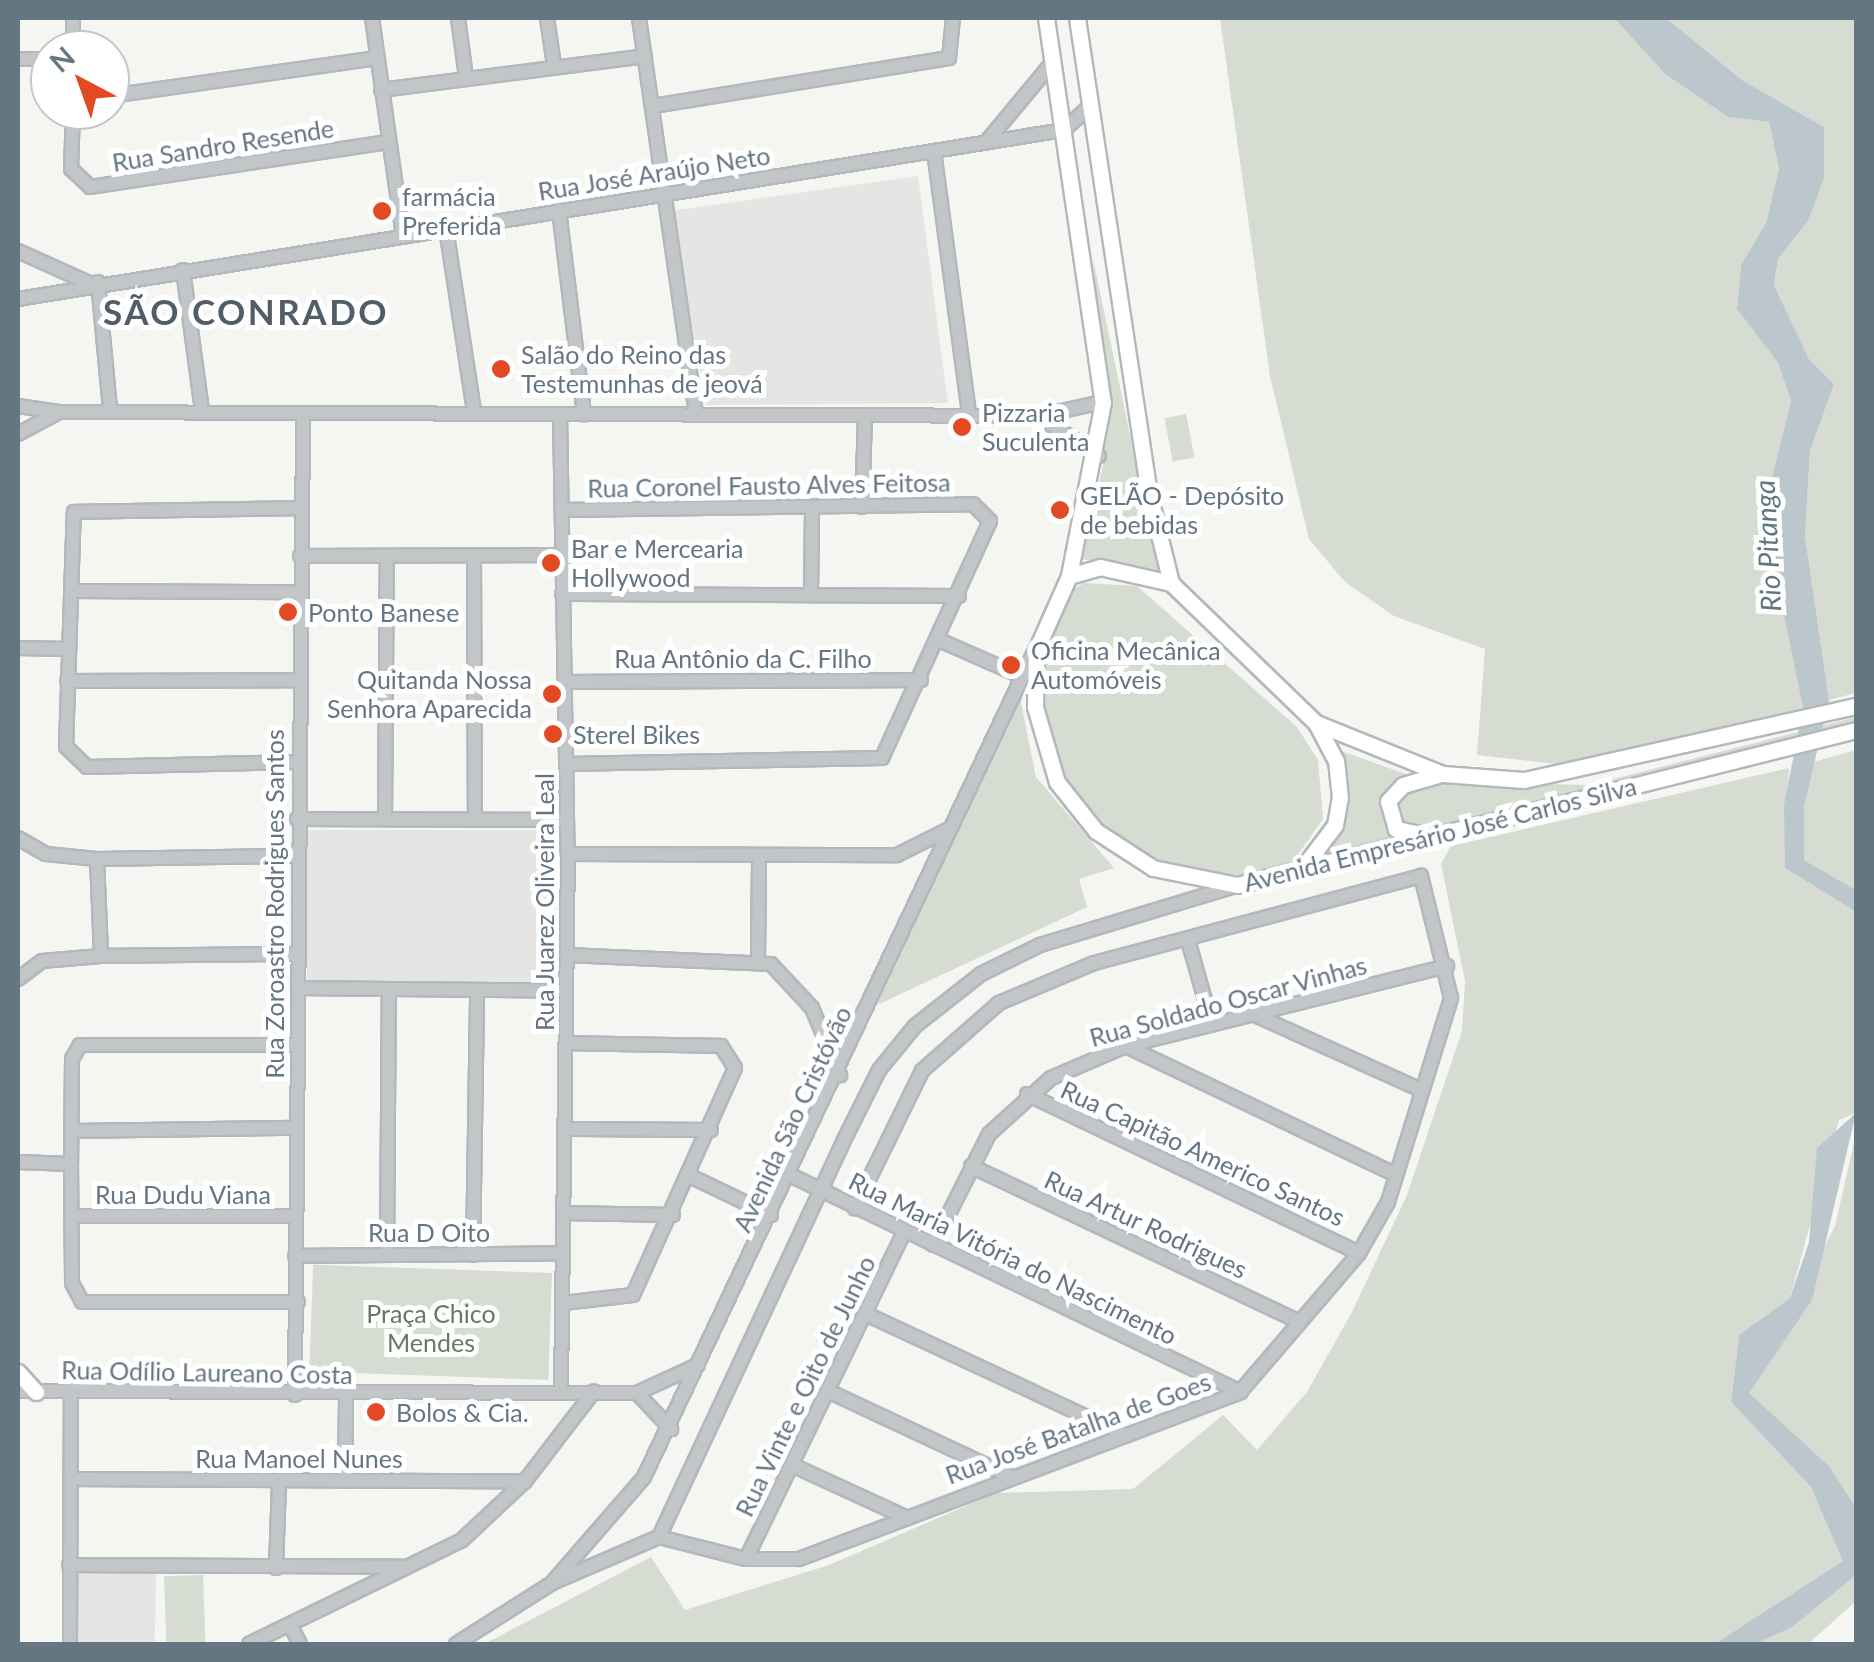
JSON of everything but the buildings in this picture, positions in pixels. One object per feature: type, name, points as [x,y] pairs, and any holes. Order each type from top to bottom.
[{"type":"main road","name":"Avenida Empresário José Carlos Silva","points":[[1046,18],[1102,402],[1099,456],[1068,576],[1036,650],[1038,734],[1081,816],[1153,868],[1237,886],[1856,730]]},
{"type":"main road","points":[[1068,576],[1118,568],[1171,582],[1149,494],[1077,18]]},
{"type":"main road","name":"Avenida Empresário José Carlos Silva","points":[[1171,582],[1316,723],[1444,774],[1557,778],[1770,731],[1856,706]]},
{"type":"main road","points":[[1301,870],[1334,825],[1340,798],[1336,761],[1316,723]]},
{"type":"main road","points":[[1437,836],[1396,830],[1386,813],[1394,791],[1444,774]]},
{"type":"main road","points":[[18,1372],[36,1392]]},
{"type":"street","points":[[372,18],[403,236]]},
{"type":"street","points":[[458,18],[466,77]]},
{"type":"street","points":[[547,18],[554,65]]},
{"type":"street","points":[[639,18],[696,413]]},
{"type":"street","points":[[653,106],[949,58],[953,18]]},
{"type":"street","points":[[381,90],[646,56]]},
{"type":"street","points":[[130,93],[377,58]]},
{"type":"street","points":[[988,140],[1052,63]]},
{"type":"street","points":[[1064,130],[1090,104]]},
{"type":"street","name":"Rua Sandro Resende","points":[[72,130],[71,169],[90,187],[389,142]]},
{"type":"street","name":"Rua José Araújo Neto","points":[[18,299],[94,282],[1064,130]]},
{"type":"street","points":[[934,151],[969,413]]},
{"type":"street","points":[[559,210],[584,414]]},
{"type":"street","points":[[446,228],[474,410]]},
{"type":"street","points":[[18,251],[94,282],[110,410]]},
{"type":"street","points":[[183,270],[202,410]]},
{"type":"street","points":[[18,406],[59,412],[474,410],[560,415],[1038,416],[1102,402]]},
{"type":"street","points":[[18,434],[59,412]]},
{"type":"street","name":"Rua Zoroastro Rodrigues Santos","points":[[295,1395],[299,954],[296,762],[302,412]]},
{"type":"street","name":"Rua Juarez Oliveira Leal","points":[[560,415],[568,820],[561,1390]]},
{"type":"street","points":[[862,507],[865,416]]},
{"type":"street","points":[[1038,416],[1099,456]]},
{"type":"street","points":[[296,762],[81,766],[66,747],[72,591],[70,518],[81,507],[299,508]]},
{"type":"street","points":[[810,594],[812,509]]},
{"type":"street","name":"Rua Coronel Fausto Alves Feitosa","points":[[562,510],[984,509],[987,538],[891,750],[873,763],[567,764]]},
{"type":"street","points":[[300,556],[562,555]]},
{"type":"street","points":[[474,556],[475,818]]},
{"type":"street","points":[[385,819],[387,557]]},
{"type":"street","points":[[72,591],[298,592]]},
{"type":"street","points":[[562,594],[959,596]]},
{"type":"street","points":[[939,640],[1022,676]]},
{"type":"street","points":[[18,648],[68,649]]},
{"type":"street","name":"Avenida São Cristóvão","points":[[552,1582],[600,1538],[671,1428],[840,1075],[949,829],[1036,650]]},
{"type":"street","points":[[68,681],[298,680]]},
{"type":"street","name":"Rua Antônio da C. Filho","points":[[566,682],[921,680]]},
{"type":"street","points":[[297,819],[568,820]]},
{"type":"street","points":[[568,854],[897,855],[949,829]]},
{"type":"street","points":[[18,838],[46,854],[98,859],[296,856]]},
{"type":"street","points":[[758,959],[759,856]]},
{"type":"street","points":[[98,859],[101,956]]},
{"type":"street","name":"Rua José Batalha de Goes","points":[[659,1538],[746,1560],[799,1559],[1240,1392],[1360,1253],[1396,1175],[1448,1020],[1447,966],[1421,876],[1188,940]]},
{"type":"street","points":[[456,1644],[552,1582],[659,1538],[879,1070],[944,999],[1040,944],[1237,886]]},
{"type":"street","points":[[855,1208],[903,1098],[974,1020],[1040,982],[1188,940],[1212,1025]]},
{"type":"street","points":[[18,979],[42,962],[101,956],[299,954]]},
{"type":"street","points":[[566,955],[758,959],[802,991],[840,1075]]},
{"type":"street","name":"Rua Soldado Oscar Vinhas","points":[[933,1245],[972,1166],[1027,1094],[1126,1046],[1447,966]]},
{"type":"street","points":[[298,988],[564,991]]},
{"type":"street","points":[[387,1255],[389,989]]},
{"type":"street","points":[[473,1255],[477,991]]},
{"type":"street","points":[[1255,1014],[1422,1090]]},
{"type":"street","points":[[563,1302],[629,1299],[673,1215],[735,1068],[721,1046],[566,1042]]},
{"type":"street","points":[[296,1044],[80,1045],[72,1060],[71,1164],[73,1292],[82,1302],[298,1302]]},
{"type":"street","points":[[1126,1046],[1396,1175]]},
{"type":"street","name":"Rua Capitão Americo Santos","points":[[1027,1094],[1360,1253]]},
{"type":"street","points":[[72,1131],[297,1128]]},
{"type":"street","points":[[564,1129],[711,1130]]},
{"type":"street","points":[[18,1162],[71,1164]]},
{"type":"street","name":"Rua Artur Rodrigues","points":[[972,1166],[1300,1322]]},
{"type":"street","name":"Rua Maria Vitória do Nascimento","points":[[790,1175],[1240,1392]]},
{"type":"street","points":[[690,1176],[771,1215]]},
{"type":"street","points":[[563,1213],[673,1215]]},
{"type":"street","name":"Rua Dudu Viana","points":[[72,1216],[296,1216]]},
{"type":"street","name":"Rua Vinte e Oito de Junho","points":[[746,1560],[904,1232]]},
{"type":"street","name":"Rua D Oito","points":[[295,1256],[563,1253]]},
{"type":"street","points":[[866,1314],[1125,1434]]},
{"type":"street","points":[[671,1428],[636,1393],[699,1364]]},
{"type":"street","name":"Rua Odílio Laureano Costa","points":[[18,1391],[346,1397],[561,1390],[636,1393]]},
{"type":"street","points":[[249,1644],[462,1540],[525,1481],[594,1391]]},
{"type":"street","points":[[828,1392],[1012,1477]]},
{"type":"street","points":[[70,1644],[71,1393]]},
{"type":"street","points":[[345,1480],[346,1397]]},
{"type":"street","points":[[792,1465],[905,1517]]},
{"type":"street","name":"Rua Manoel Nunes","points":[[72,1480],[525,1481]]},
{"type":"street","points":[[276,1568],[279,1481]]},
{"type":"street","points":[[600,1538],[606,1548],[630,1552]]},
{"type":"street","points":[[69,1565],[409,1567]]},
{"type":"street","points":[[290,1625],[300,1644]]},
{"type":"shaded area","name":"Rio Pitanga","points":[[1614,18],[1666,18],[1742,80],[1824,127],[1824,178],[1808,221],[1778,259],[1774,285],[1809,359],[1834,384],[1810,451],[1805,536],[1829,700],[1804,807],[1804,860],[1856,890],[1856,912],[1785,868],[1784,805],[1803,708],[1763,514],[1791,401],[1778,363],[1737,309],[1741,265],[1766,223],[1779,169],[1769,122],[1728,117],[1665,74]]},
{"type":"shaded area","points":[[918,176],[948,403],[707,405],[670,211]]},
{"type":"shaded area","points":[[307,830],[551,830],[551,984],[307,984]]},
{"type":"shaded area","points":[[1856,1113],[1812,1300],[1749,1393],[1830,1467],[1856,1508],[1856,1575],[1792,1627],[1755,1644],[1715,1644],[1843,1561],[1811,1487],[1731,1402],[1739,1335],[1790,1298],[1809,1242],[1817,1148]]},
{"type":"shaded area","points":[[73,1570],[156,1571],[155,1644],[72,1644]]},
{"type":"green space","points":[[1220,18],[1614,18],[1665,74],[1728,117],[1769,122],[1779,169],[1766,223],[1741,265],[1737,309],[1778,363],[1791,401],[1763,514],[1803,708],[1565,765],[1477,755],[1485,649],[1394,616],[1345,582],[1309,539],[1270,376]]},
{"type":"green space","points":[[1666,18],[1856,18],[1856,693],[1829,700],[1805,536],[1810,451],[1834,384],[1809,359],[1774,285],[1778,259],[1808,221],[1824,127],[1742,80]]},
{"type":"green space","points":[[1093,259],[1161,571],[1080,559],[1104,462],[1107,397]]},
{"type":"green space","points":[[1186,414],[1194,457],[1173,461],[1164,418]]},
{"type":"green space","points":[[1084,583],[1137,586],[1297,727],[1318,760],[1323,819],[1290,866],[1259,877],[1179,869],[1105,834],[1074,801],[1046,730],[1042,655],[1068,592]]},
{"type":"green space","points":[[1020,698],[1036,777],[1114,868],[1079,879],[1087,907],[877,1005]]},
{"type":"green space","points":[[1856,717],[1856,722],[1318,859],[1340,817],[1330,747],[1428,782],[1590,785]]},
{"type":"green space","points":[[1856,750],[1856,890],[1804,860],[1804,807],[1813,762]]},
{"type":"green space","points":[[1789,768],[1785,868],[1856,912],[1856,1113],[1839,1120],[1790,1298],[1739,1335],[1731,1402],[1811,1487],[1839,1536],[1843,1561],[1808,1588],[1715,1644],[484,1644],[651,1557],[685,1610],[829,1565],[996,1493],[1133,1489],[1223,1415],[1257,1450],[1307,1392],[1352,1312],[1407,1195],[1462,1031],[1465,981],[1441,864],[1451,846]]},
{"type":"green space","points":[[1856,1134],[1856,1508],[1830,1467],[1748,1393],[1835,1226]]},
{"type":"green space","name":"Praça Chico Mendes","points":[[313,1265],[552,1273],[548,1380],[309,1372]]},
{"type":"green space","points":[[203,1575],[205,1644],[166,1644],[164,1576]]},
{"type":"green space","points":[[1856,1575],[1856,1601],[1808,1644],[1755,1644]]},
{"type":"place","name":"farmácia Preferida","points":[[382,211]]},
{"type":"place","name":"Salão do Reino das Testemunhas de jeová","points":[[501,369]]},
{"type":"place","name":"Pizzaria Suculenta","points":[[962,427]]},
{"type":"place","name":"GELÃO - Depósito de bebidas","points":[[1060,510]]},
{"type":"place","name":"Bar e Mercearia Hollywood","points":[[551,563]]},
{"type":"place","name":"Ponto Banese","points":[[288,612]]},
{"type":"place","name":"Oficina Mecânica Automóveis","points":[[1011,665]]},
{"type":"place","name":"Quitanda Nossa Senhora Aparecida","points":[[552,694]]},
{"type":"place","name":"Sterel Bikes","points":[[553,734]]},
{"type":"place","name":"Bolos & Cia.","points":[[376,1412]]},
{"type":"district","name":"SÃO CONRADO","points":[[246,311]]}]
